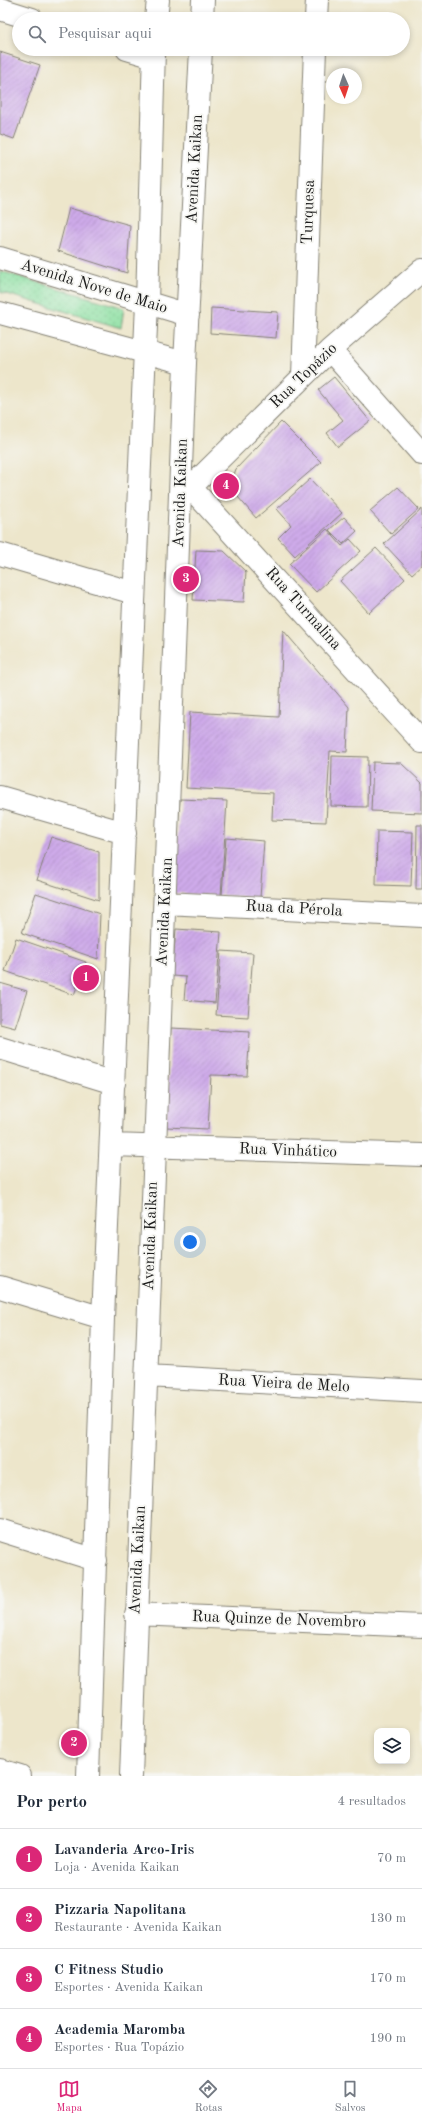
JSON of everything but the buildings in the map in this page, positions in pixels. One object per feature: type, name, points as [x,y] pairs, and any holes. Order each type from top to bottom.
[{"type":"street","points":[[157,12],[158,0]]},
{"type":"street","points":[[202,12],[203,0]]},
{"type":"street","points":[[316,12],[317,0]]},
{"type":"street","points":[[0,9],[12,13]]},
{"type":"street","points":[[88,1776],[104,1318],[147,303],[154,56]]},
{"type":"street","name":"Avenida Kaikan","points":[[131,1776],[136,1614],[147,1376],[154,1147],[186,482],[185,363],[201,56]]},
{"type":"street","name":"Turquesa","points":[[303,376],[315,56]]},
{"type":"street","name":"Avenida Nove de Maio","points":[[0,258],[188,315]]},
{"type":"street","name":"Rua Topázio","points":[[186,482],[330,350],[422,270]]},
{"type":"street","points":[[0,313],[185,363]]},
{"type":"street","points":[[330,350],[422,454]]},
{"type":"street","name":"Rua Turmalina","points":[[186,482],[422,742]]},
{"type":"street","points":[[0,554],[134,593]]},
{"type":"street","points":[[0,796],[125,833]]},
{"type":"street","name":"Rua da Pérola","points":[[165,903],[422,916]]},
{"type":"street","points":[[0,1048],[114,1083]]},
{"type":"street","name":"Rua Vinhático","points":[[111,1145],[422,1155]]},
{"type":"street","points":[[0,1287],[104,1318]]},
{"type":"street","name":"Rua Vieira de Melo","points":[[147,1376],[422,1391]]},
{"type":"street","points":[[0,1530],[96,1560]]},
{"type":"street","name":"Rua Quinze de Novembro","points":[[136,1614],[422,1626]]},
{"type":"street","points":[[0,1770],[20,1776]]},
{"type":"green space","points":[[0,271],[124,308],[121,328],[0,292]]},
{"type":"place","name":"Academia Maromba","points":[[226,486]]},
{"type":"place","name":"C Fitness Studio","points":[[186,579]]},
{"type":"place","name":"Lavanderia Arco-Iris","points":[[86,978]]},
{"type":"place","name":"Pizzaria Napolitana","points":[[74,1743]]}]
